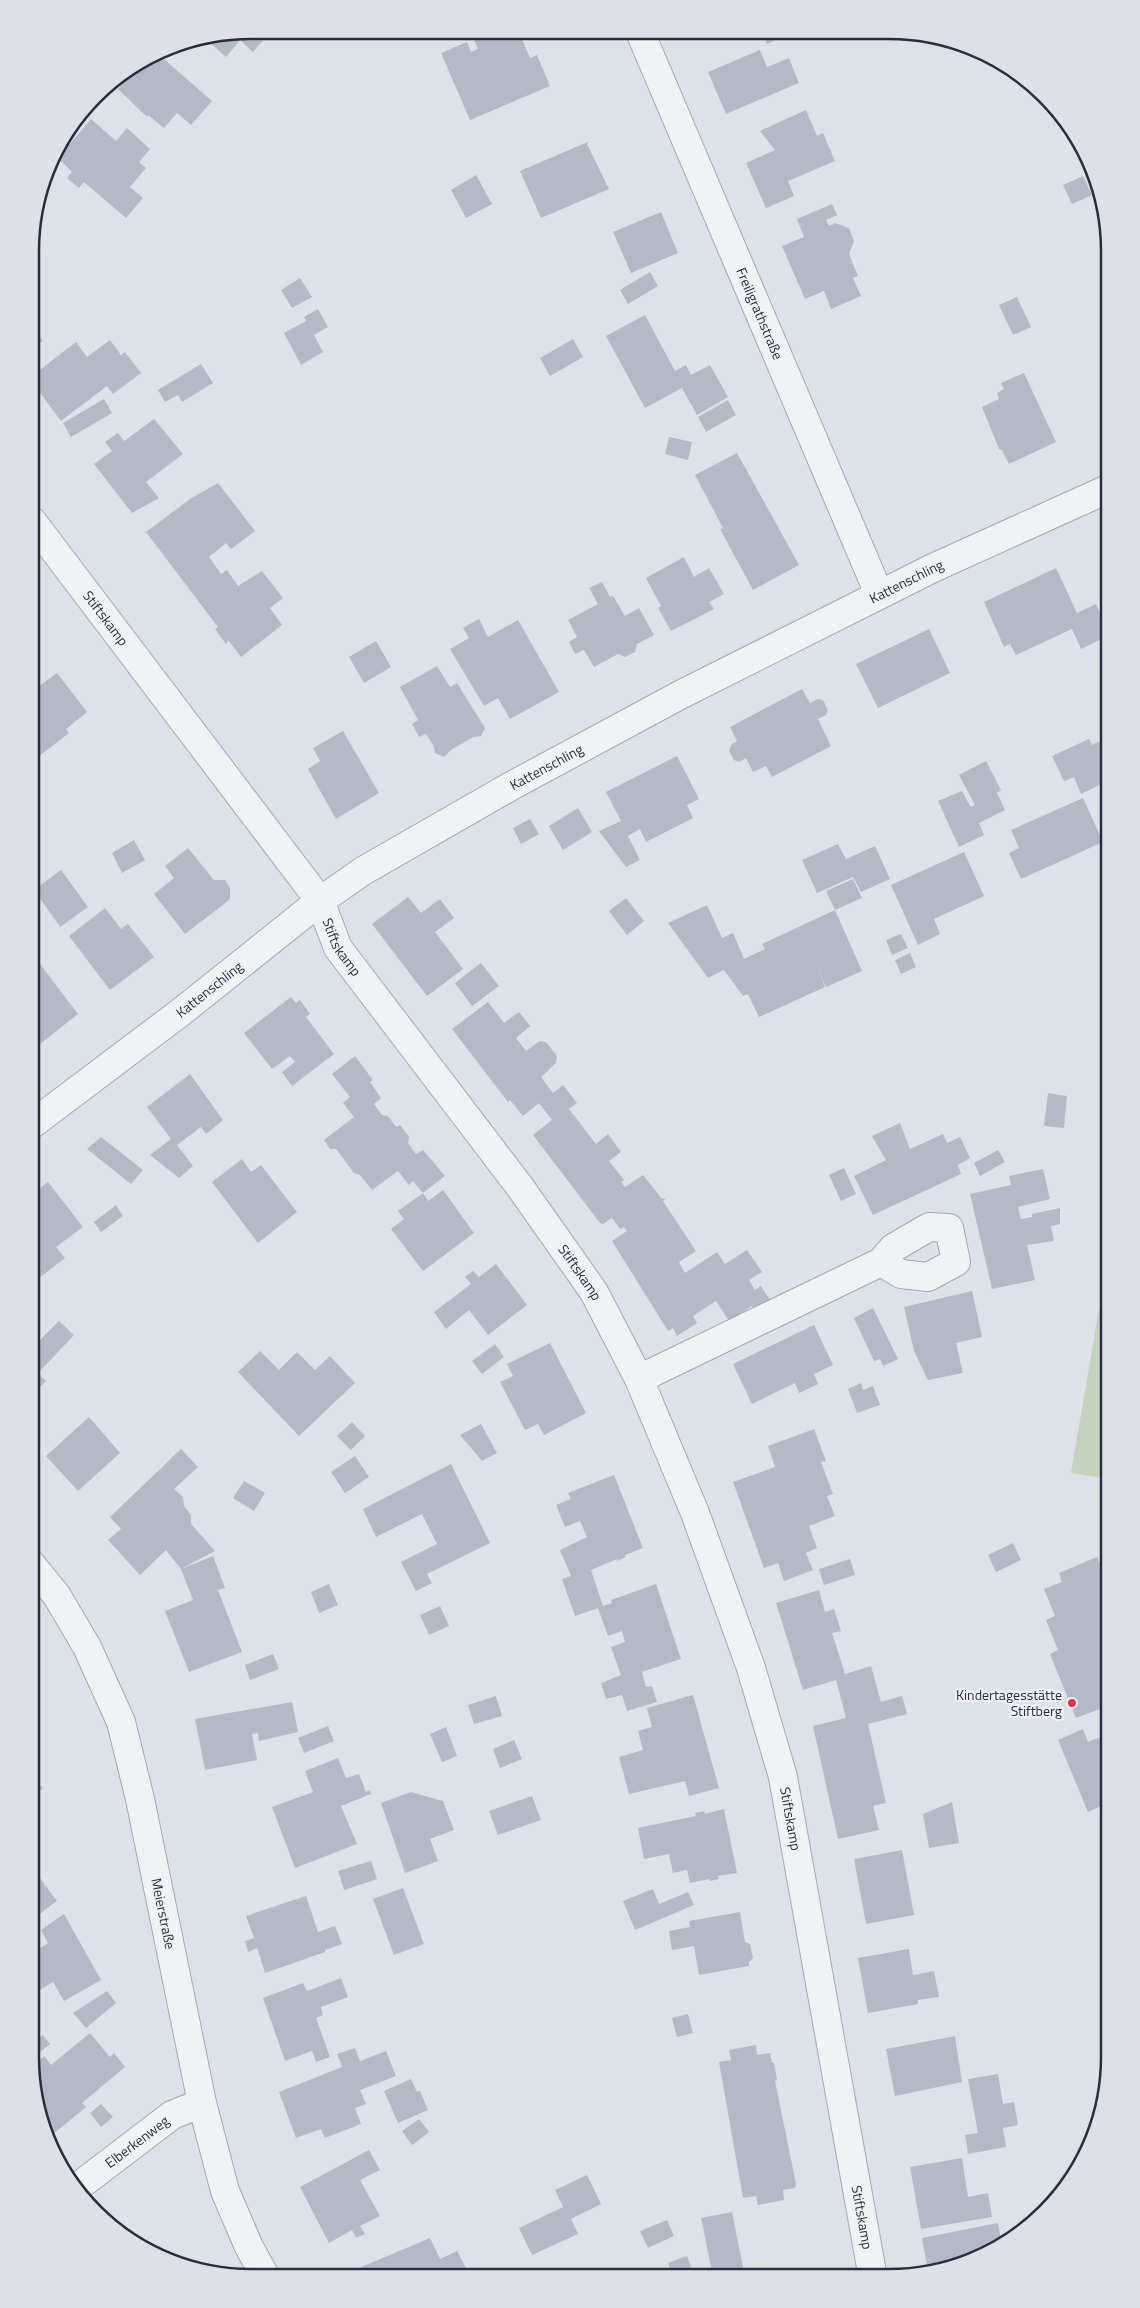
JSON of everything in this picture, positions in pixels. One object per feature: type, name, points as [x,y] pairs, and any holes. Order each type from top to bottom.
[{"type":"street","name":"Freiligrathstraße","points":[[643,39],[879,594]]},
{"type":"street","name":"Kattenschling","points":[[39,1119],[181,1012],[320,901],[363,871],[513,785],[680,695],[879,594],[1101,492]]},
{"type":"street","name":"Stiftskamp","points":[[39,530],[320,901],[338,948],[520,1187],[594,1292],[640,1379],[702,1531],[751,1668],[783,1777],[871,2269]]},
{"type":"street","points":[[640,1379],[881,1262]]},
{"type":"street","name":"Meierstraße","points":[[39,1575],[57,1596],[87,1647],[121,1722],[140,1799],[202,2103],[225,2190],[248,2247],[261,2269]]},
{"type":"street","name":"Elberkenweg","points":[[82,2184],[172,2115],[202,2103]]},
{"type":"green space","points":[[1101,1298],[1101,1478],[1071,1473]]},
{"type":"building","points":[[237,39],[264,39],[253,52],[240,40],[226,57],[211,44],[206,44]]},
{"type":"building","points":[[474,39],[522,39],[530,58],[537,55],[550,86],[470,120],[441,53],[467,42],[471,52],[478,49]]},
{"type":"building","points":[[765,39],[778,39],[767,44]]},
{"type":"building","points":[[760,50],[767,67],[789,58],[799,83],[726,114],[708,72]]},
{"type":"building","points":[[163,58],[212,101],[191,125],[177,113],[164,128],[148,115],[147,117],[118,89],[133,75]]},
{"type":"building","points":[[806,110],[817,136],[823,133],[835,161],[788,181],[794,196],[766,208],[746,163],[775,150],[760,131]]},
{"type":"building","points":[[91,119],[116,141],[127,128],[150,149],[139,162],[146,168],[130,187],[143,198],[126,218],[84,182],[79,188],[67,178],[72,172],[60,160],[64,151]]},
{"type":"building","points":[[590,141],[587,144],[609,189],[541,218],[520,171]]},
{"type":"building","points":[[476,175],[492,204],[466,218],[451,190]]},
{"type":"building","points":[[1083,176],[1092,195],[1072,204],[1063,185]]},
{"type":"building","points":[[832,204],[837,215],[826,220],[829,226],[835,223],[849,228],[854,241],[849,254],[858,276],[853,278],[861,296],[831,309],[824,291],[805,299],[782,246],[804,237],[797,219]]},
{"type":"building","points":[[661,212],[678,253],[631,273],[613,232]]},
{"type":"building","points":[[650,272],[658,286],[628,304],[620,290]]},
{"type":"building","points":[[300,278],[312,297],[292,308],[281,290]]},
{"type":"building","points":[[1017,297],[1031,327],[1013,335],[999,305]]},
{"type":"building","points":[[318,309],[328,327],[314,335],[323,352],[301,365],[284,333],[306,321],[304,317]]},
{"type":"building","points":[[645,315],[675,371],[686,365],[691,375],[710,365],[728,397],[697,415],[682,388],[645,408],[606,336]]},
{"type":"building","points":[[39,335],[43,341],[39,344]]},
{"type":"building","points":[[573,339],[583,357],[550,376],[540,358]]},
{"type":"building","points":[[110,340],[121,355],[125,352],[141,373],[113,394],[107,386],[61,421],[39,391],[39,371],[76,342],[87,357]]},
{"type":"building","points":[[201,364],[213,383],[182,402],[178,395],[165,402],[158,390]]},
{"type":"building","points":[[1024,373],[1056,442],[1009,464],[1002,450],[999,449],[982,407],[999,399],[997,393],[1004,389],[1001,383]]},
{"type":"building","points":[[104,399],[112,413],[71,437],[63,423]]},
{"type":"building","points":[[728,400],[736,415],[706,432],[698,417]]},
{"type":"building","points":[[154,419],[183,454],[146,482],[159,498],[132,513],[94,464],[112,451],[105,442],[118,433],[124,441]]},
{"type":"building","points":[[669,437],[692,442],[688,460],[665,454]]},
{"type":"building","points":[[737,453],[799,565],[753,590],[720,529],[723,528],[695,475]]},
{"type":"building","points":[[218,483],[255,531],[231,549],[226,543],[209,557],[221,574],[227,570],[238,586],[262,571],[283,598],[270,608],[282,625],[241,657],[228,640],[226,644],[215,629],[218,627],[146,532],[190,499]]},
{"type":"building","points":[[684,557],[694,577],[709,568],[724,594],[709,602],[714,609],[671,631],[658,608],[661,606],[646,578]]},
{"type":"building","points":[[1056,568],[1077,613],[1096,604],[1101,615],[1101,639],[1081,649],[1072,629],[1016,655],[1010,644],[1004,647],[984,602]]},
{"type":"building","points":[[602,582],[610,597],[613,596],[625,616],[639,608],[654,635],[637,644],[635,652],[625,657],[618,654],[594,667],[584,650],[575,654],[569,642],[577,637],[568,620],[598,604],[589,588]]},
{"type":"building","points":[[479,619],[488,637],[518,620],[559,692],[510,719],[498,698],[484,706],[450,649],[469,638],[463,628]]},
{"type":"building","points":[[929,629],[950,673],[878,708],[856,664]]},
{"type":"building","points":[[376,641],[391,667],[364,683],[349,657]]},
{"type":"building","points":[[437,666],[450,687],[457,683],[485,728],[481,736],[473,737],[451,750],[444,757],[435,753],[433,745],[426,734],[419,737],[412,724],[418,720],[400,687]]},
{"type":"building","points":[[57,673],[87,712],[66,729],[69,733],[39,756],[39,686]]},
{"type":"building","points":[[802,689],[810,703],[818,699],[823,700],[828,710],[826,715],[818,719],[831,746],[772,777],[766,766],[753,772],[746,758],[739,762],[734,760],[729,751],[731,745],[737,741],[730,727]]},
{"type":"building","points":[[343,731],[379,793],[336,819],[308,769],[320,761],[313,748]]},
{"type":"building","points":[[1089,739],[1092,745],[1101,741],[1101,784],[1081,794],[1074,777],[1064,781],[1052,756]]},
{"type":"building","points":[[677,756],[699,799],[687,805],[693,818],[646,842],[640,829],[628,836],[640,860],[626,867],[599,831],[621,821],[606,792]]},
{"type":"building","points":[[986,761],[1001,790],[997,793],[1005,810],[979,823],[984,835],[959,847],[938,801],[962,791],[970,806],[975,805],[959,775]]},
{"type":"building","points":[[1083,798],[1101,838],[1101,843],[1021,879],[1009,853],[1019,848],[1011,830]]},
{"type":"building","points":[[578,808],[592,832],[563,850],[549,826]]},
{"type":"building","points":[[530,819],[539,834],[521,844],[513,828]]},
{"type":"building","points":[[134,840],[145,860],[122,873],[112,853]]},
{"type":"building","points":[[838,844],[846,859],[875,846],[890,879],[861,892],[853,877],[817,893],[802,860]]},
{"type":"building","points":[[188,848],[214,880],[225,880],[230,888],[230,897],[229,900],[185,934],[154,894],[174,878],[165,866]]},
{"type":"building","points":[[964,852],[984,896],[934,919],[940,934],[918,945],[891,885]]},
{"type":"building","points":[[61,870],[88,907],[60,927],[39,897],[39,886]]},
{"type":"building","points":[[853,879],[862,898],[835,910],[826,891]]},
{"type":"building","points":[[408,897],[421,913],[440,899],[454,918],[435,932],[463,969],[427,996],[372,924]]},
{"type":"building","points":[[626,898],[644,921],[627,935],[609,911]]},
{"type":"building","points":[[707,905],[722,938],[733,933],[744,959],[765,949],[762,944],[835,910],[862,971],[826,987],[819,971],[825,987],[759,1017],[748,994],[743,996],[724,970],[708,978],[668,923]]},
{"type":"building","points":[[105,908],[121,929],[128,924],[154,957],[110,990],[69,936]]},
{"type":"building","points":[[901,934],[908,948],[892,955],[886,940]]},
{"type":"building","points":[[910,953],[916,967],[901,974],[895,960]]},
{"type":"building","points":[[39,963],[78,1014],[39,1045]]},
{"type":"building","points":[[481,963],[499,986],[472,1006],[455,983]]},
{"type":"building","points":[[291,997],[296,1003],[300,1000],[310,1014],[306,1017],[334,1054],[292,1086],[282,1072],[295,1062],[290,1056],[272,1069],[244,1033]]},
{"type":"building","points":[[488,1002],[504,1023],[519,1012],[530,1026],[516,1038],[526,1051],[540,1041],[546,1042],[557,1056],[556,1063],[541,1077],[553,1093],[563,1085],[577,1103],[569,1109],[596,1144],[608,1134],[621,1152],[609,1161],[624,1180],[621,1182],[625,1187],[643,1175],[662,1199],[666,1198],[663,1201],[696,1251],[679,1262],[685,1273],[717,1252],[725,1264],[747,1250],[762,1272],[749,1280],[755,1290],[761,1286],[770,1300],[754,1310],[752,1306],[729,1321],[716,1301],[693,1316],[697,1323],[677,1336],[673,1328],[668,1331],[612,1241],[627,1231],[624,1227],[620,1229],[612,1218],[603,1224],[600,1223],[533,1135],[552,1120],[539,1103],[523,1116],[510,1100],[508,1102],[452,1029]]},
{"type":"building","points":[[355,1056],[373,1080],[370,1082],[381,1098],[374,1104],[382,1115],[388,1116],[396,1127],[400,1125],[409,1137],[408,1143],[416,1154],[423,1150],[445,1176],[423,1193],[413,1181],[409,1185],[398,1171],[372,1190],[360,1175],[354,1173],[336,1149],[330,1149],[324,1140],[354,1117],[343,1103],[350,1097],[332,1074]]},
{"type":"building","points":[[190,1074],[223,1120],[206,1134],[201,1127],[177,1145],[193,1166],[179,1178],[150,1155],[171,1139],[147,1107]]},
{"type":"building","points":[[1048,1093],[1067,1096],[1064,1128],[1044,1126]]},
{"type":"building","points":[[900,1123],[910,1149],[943,1134],[947,1143],[960,1137],[970,1158],[958,1165],[961,1174],[873,1215],[854,1176],[886,1160],[872,1136]]},
{"type":"building","points":[[101,1137],[143,1170],[131,1184],[87,1149]]},
{"type":"building","points":[[998,1150],[1005,1162],[980,1176],[974,1163]]},
{"type":"building","points":[[242,1159],[251,1172],[261,1165],[297,1212],[258,1243],[212,1182]]},
{"type":"building","points":[[844,1168],[856,1194],[841,1201],[829,1175]]},
{"type":"building","points":[[1043,1169],[1050,1199],[1018,1207],[1021,1219],[1032,1217],[1032,1214],[1060,1208],[1060,1224],[1051,1226],[1054,1241],[1027,1245],[1035,1280],[992,1289],[970,1194],[1011,1185],[1009,1176]]},
{"type":"building","points":[[48,1182],[83,1227],[56,1247],[65,1258],[39,1278],[39,1189]]},
{"type":"building","points":[[443,1190],[474,1233],[423,1271],[391,1229],[404,1219],[398,1211],[423,1193],[428,1201]]},
{"type":"building","points":[[116,1205],[123,1216],[101,1232],[94,1222]]},
{"type":"building","points":[[496,1264],[527,1305],[488,1335],[469,1310],[446,1329],[434,1312],[471,1284],[465,1277],[473,1271],[479,1277]]},
{"type":"building","points":[[972,1291],[982,1337],[956,1343],[963,1373],[928,1380],[914,1351],[904,1307]]},
{"type":"building","points":[[873,1308],[898,1359],[883,1366],[880,1359],[874,1361],[854,1318]]},
{"type":"building","points":[[59,1321],[74,1335],[39,1372],[39,1341]]},
{"type":"building","points":[[814,1325],[833,1365],[814,1374],[818,1384],[799,1393],[795,1383],[752,1404],[733,1364]]},
{"type":"building","points":[[550,1343],[586,1413],[544,1435],[538,1424],[525,1430],[500,1382],[513,1376],[507,1364]]},
{"type":"building","points":[[495,1344],[504,1357],[482,1374],[472,1361]]},
{"type":"building","points":[[260,1351],[279,1370],[297,1352],[315,1370],[330,1356],[355,1383],[299,1436],[238,1372]]},
{"type":"building","points":[[39,1374],[46,1381],[39,1388]]},
{"type":"building","points":[[861,1383],[863,1390],[873,1386],[880,1405],[857,1413],[848,1389]]},
{"type":"building","points":[[89,1417],[120,1453],[78,1491],[46,1456]]},
{"type":"building","points":[[352,1422],[365,1436],[351,1450],[337,1436]]},
{"type":"building","points":[[481,1424],[497,1453],[482,1461],[460,1435]]},
{"type":"building","points":[[814,1429],[826,1461],[821,1462],[833,1494],[827,1496],[835,1516],[809,1526],[817,1548],[806,1553],[813,1570],[784,1581],[778,1563],[764,1568],[733,1482],[775,1467],[768,1446]]},
{"type":"building","points":[[181,1449],[198,1467],[174,1489],[183,1497],[184,1506],[191,1515],[191,1524],[215,1551],[181,1569],[166,1550],[140,1575],[108,1540],[121,1529],[110,1517]]},
{"type":"building","points":[[355,1456],[369,1477],[345,1493],[331,1472]]},
{"type":"building","points":[[451,1464],[490,1543],[427,1574],[432,1583],[416,1591],[401,1562],[437,1544],[422,1514],[376,1537],[363,1509]]},
{"type":"building","points":[[614,1475],[643,1548],[625,1555],[626,1557],[617,1561],[617,1559],[591,1570],[603,1606],[612,1603],[611,1600],[656,1584],[681,1659],[642,1672],[646,1687],[652,1686],[657,1702],[627,1711],[622,1695],[606,1699],[601,1683],[621,1675],[611,1647],[625,1642],[622,1631],[608,1636],[598,1608],[575,1616],[562,1579],[571,1576],[560,1550],[587,1537],[580,1521],[565,1527],[556,1505],[571,1499],[568,1493]]},
{"type":"building","points":[[244,1481],[265,1493],[254,1511],[233,1498]]},
{"type":"building","points":[[1013,1543],[1021,1560],[996,1572],[988,1555]]},
{"type":"building","points":[[213,1556],[225,1588],[218,1590],[242,1652],[189,1672],[165,1611],[193,1600],[181,1569]]},
{"type":"building","points":[[1097,1557],[1101,1567],[1101,1708],[1076,1718],[1050,1654],[1058,1650],[1046,1620],[1055,1616],[1044,1589],[1062,1582],[1059,1573]]},
{"type":"building","points":[[850,1559],[855,1575],[824,1585],[819,1569]]},
{"type":"building","points":[[329,1584],[338,1605],[319,1613],[311,1592]]},
{"type":"building","points":[[819,1590],[825,1612],[834,1609],[841,1631],[832,1633],[845,1674],[871,1666],[881,1702],[902,1696],[907,1714],[868,1724],[886,1803],[873,1806],[879,1830],[838,1839],[813,1726],[846,1718],[836,1680],[803,1690],[776,1603]]},
{"type":"building","points":[[440,1606],[449,1626],[429,1635],[420,1615]]},
{"type":"building","points":[[273,1654],[279,1669],[250,1680],[245,1665]]},
{"type":"building","points":[[693,1695],[719,1788],[689,1796],[685,1781],[629,1794],[619,1757],[643,1750],[638,1731],[652,1727],[647,1708]]},
{"type":"building","points":[[496,1696],[502,1716],[474,1724],[468,1705]]},
{"type":"building","points":[[292,1702],[298,1732],[259,1741],[258,1733],[252,1734],[257,1760],[205,1770],[195,1719]]},
{"type":"building","points":[[328,1726],[334,1741],[304,1753],[298,1738]]},
{"type":"building","points":[[446,1727],[457,1756],[442,1762],[430,1734]]},
{"type":"building","points":[[1083,1729],[1088,1742],[1101,1737],[1101,1806],[1088,1812],[1058,1740]]},
{"type":"building","points":[[514,1740],[522,1759],[500,1768],[493,1749]]},
{"type":"building","points":[[338,1758],[346,1778],[359,1774],[366,1792],[370,1790],[371,1794],[341,1806],[357,1844],[295,1868],[272,1807],[313,1792],[305,1771]]},
{"type":"building","points":[[411,1792],[443,1801],[454,1830],[430,1839],[438,1861],[405,1873],[381,1803]]},
{"type":"building","points":[[532,1796],[541,1820],[498,1835],[489,1811]]},
{"type":"building","points":[[952,1802],[959,1843],[929,1848],[923,1814]]},
{"type":"building","points":[[724,1809],[737,1873],[718,1876],[719,1879],[710,1881],[709,1879],[690,1883],[687,1870],[673,1873],[669,1854],[644,1859],[638,1828],[696,1816],[695,1813],[704,1811],[705,1814]]},
{"type":"building","points":[[902,1850],[914,1915],[866,1924],[854,1859]]},
{"type":"building","points":[[371,1861],[377,1879],[344,1890],[338,1871]]},
{"type":"building","points":[[39,1877],[57,1901],[39,1914]]},
{"type":"building","points":[[403,1888],[424,1944],[394,1955],[373,1899]]},
{"type":"building","points":[[653,1889],[659,1904],[688,1892],[694,1905],[635,1930],[623,1901]]},
{"type":"building","points":[[306,1896],[318,1932],[335,1926],[342,1944],[265,1973],[257,1948],[248,1952],[245,1941],[254,1938],[246,1916]]},
{"type":"building","points":[[740,1912],[745,1942],[750,1944],[753,1958],[749,1962],[749,1966],[699,1975],[694,1946],[672,1950],[669,1931],[690,1927],[689,1921]]},
{"type":"building","points":[[64,1914],[101,1980],[64,2001],[53,1982],[40,1990],[39,1949],[48,1943],[41,1930]]},
{"type":"building","points":[[909,1949],[913,1975],[934,1971],[939,1997],[918,2000],[918,2004],[868,2013],[858,1958]]},
{"type":"building","points":[[341,1978],[348,1997],[321,2007],[323,2015],[316,2018],[330,2057],[316,2062],[312,2051],[285,2061],[263,1998],[303,1983],[307,1991]]},
{"type":"building","points":[[107,1991],[116,2003],[86,2028],[73,2013]]},
{"type":"building","points":[[688,2014],[693,2033],[677,2037],[672,2018]]},
{"type":"building","points":[[90,2033],[110,2057],[114,2053],[125,2067],[82,2103],[86,2107],[53,2134],[43,2098],[39,2061],[44,2056],[51,2065]]},
{"type":"building","points":[[43,2035],[50,2044],[40,2052],[39,2051],[39,2038]]},
{"type":"building","points":[[955,2036],[962,2082],[895,2096],[886,2049]]},
{"type":"building","points":[[756,2045],[757,2055],[770,2053],[772,2063],[774,2063],[777,2080],[775,2081],[796,2184],[795,2188],[783,2190],[784,2200],[758,2205],[756,2196],[743,2198],[719,2062],[731,2060],[729,2050]]},
{"type":"building","points":[[355,2048],[360,2061],[386,2051],[396,2076],[360,2090],[366,2104],[355,2108],[361,2124],[325,2138],[321,2129],[296,2138],[279,2092],[342,2067],[337,2054]]},
{"type":"building","points":[[998,2074],[1003,2104],[1014,2102],[1018,2125],[1003,2128],[1006,2147],[968,2154],[965,2135],[978,2133],[968,2079]]},
{"type":"building","points":[[411,2079],[417,2092],[420,2091],[428,2110],[398,2123],[384,2091]]},
{"type":"building","points":[[101,2104],[113,2117],[101,2127],[90,2113]]},
{"type":"building","points":[[419,2119],[429,2132],[412,2145],[402,2131]]},
{"type":"building","points":[[369,2150],[380,2170],[360,2180],[380,2216],[360,2226],[365,2234],[356,2238],[352,2230],[329,2243],[300,2187]]},
{"type":"building","points":[[962,2158],[968,2197],[988,2193],[992,2217],[921,2229],[910,2167]]},
{"type":"building","points":[[587,2175],[601,2204],[571,2219],[578,2234],[532,2255],[519,2228],[563,2207],[555,2190]]},
{"type":"building","points":[[732,2212],[743,2269],[711,2269],[701,2218]]},
{"type":"building","points":[[667,2220],[674,2236],[648,2248],[640,2231]]},
{"type":"building","points":[[998,2223],[1001,2237],[957,2258],[927,2265],[922,2238]]},
{"type":"building","points":[[430,2238],[440,2259],[457,2251],[466,2269],[360,2269]]},
{"type":"building","points":[[687,2256],[692,2269],[670,2269],[668,2263]]},
{"type":"place","name":"Kindertagesstätte Stiftberg","points":[[1072,1703]]}]
